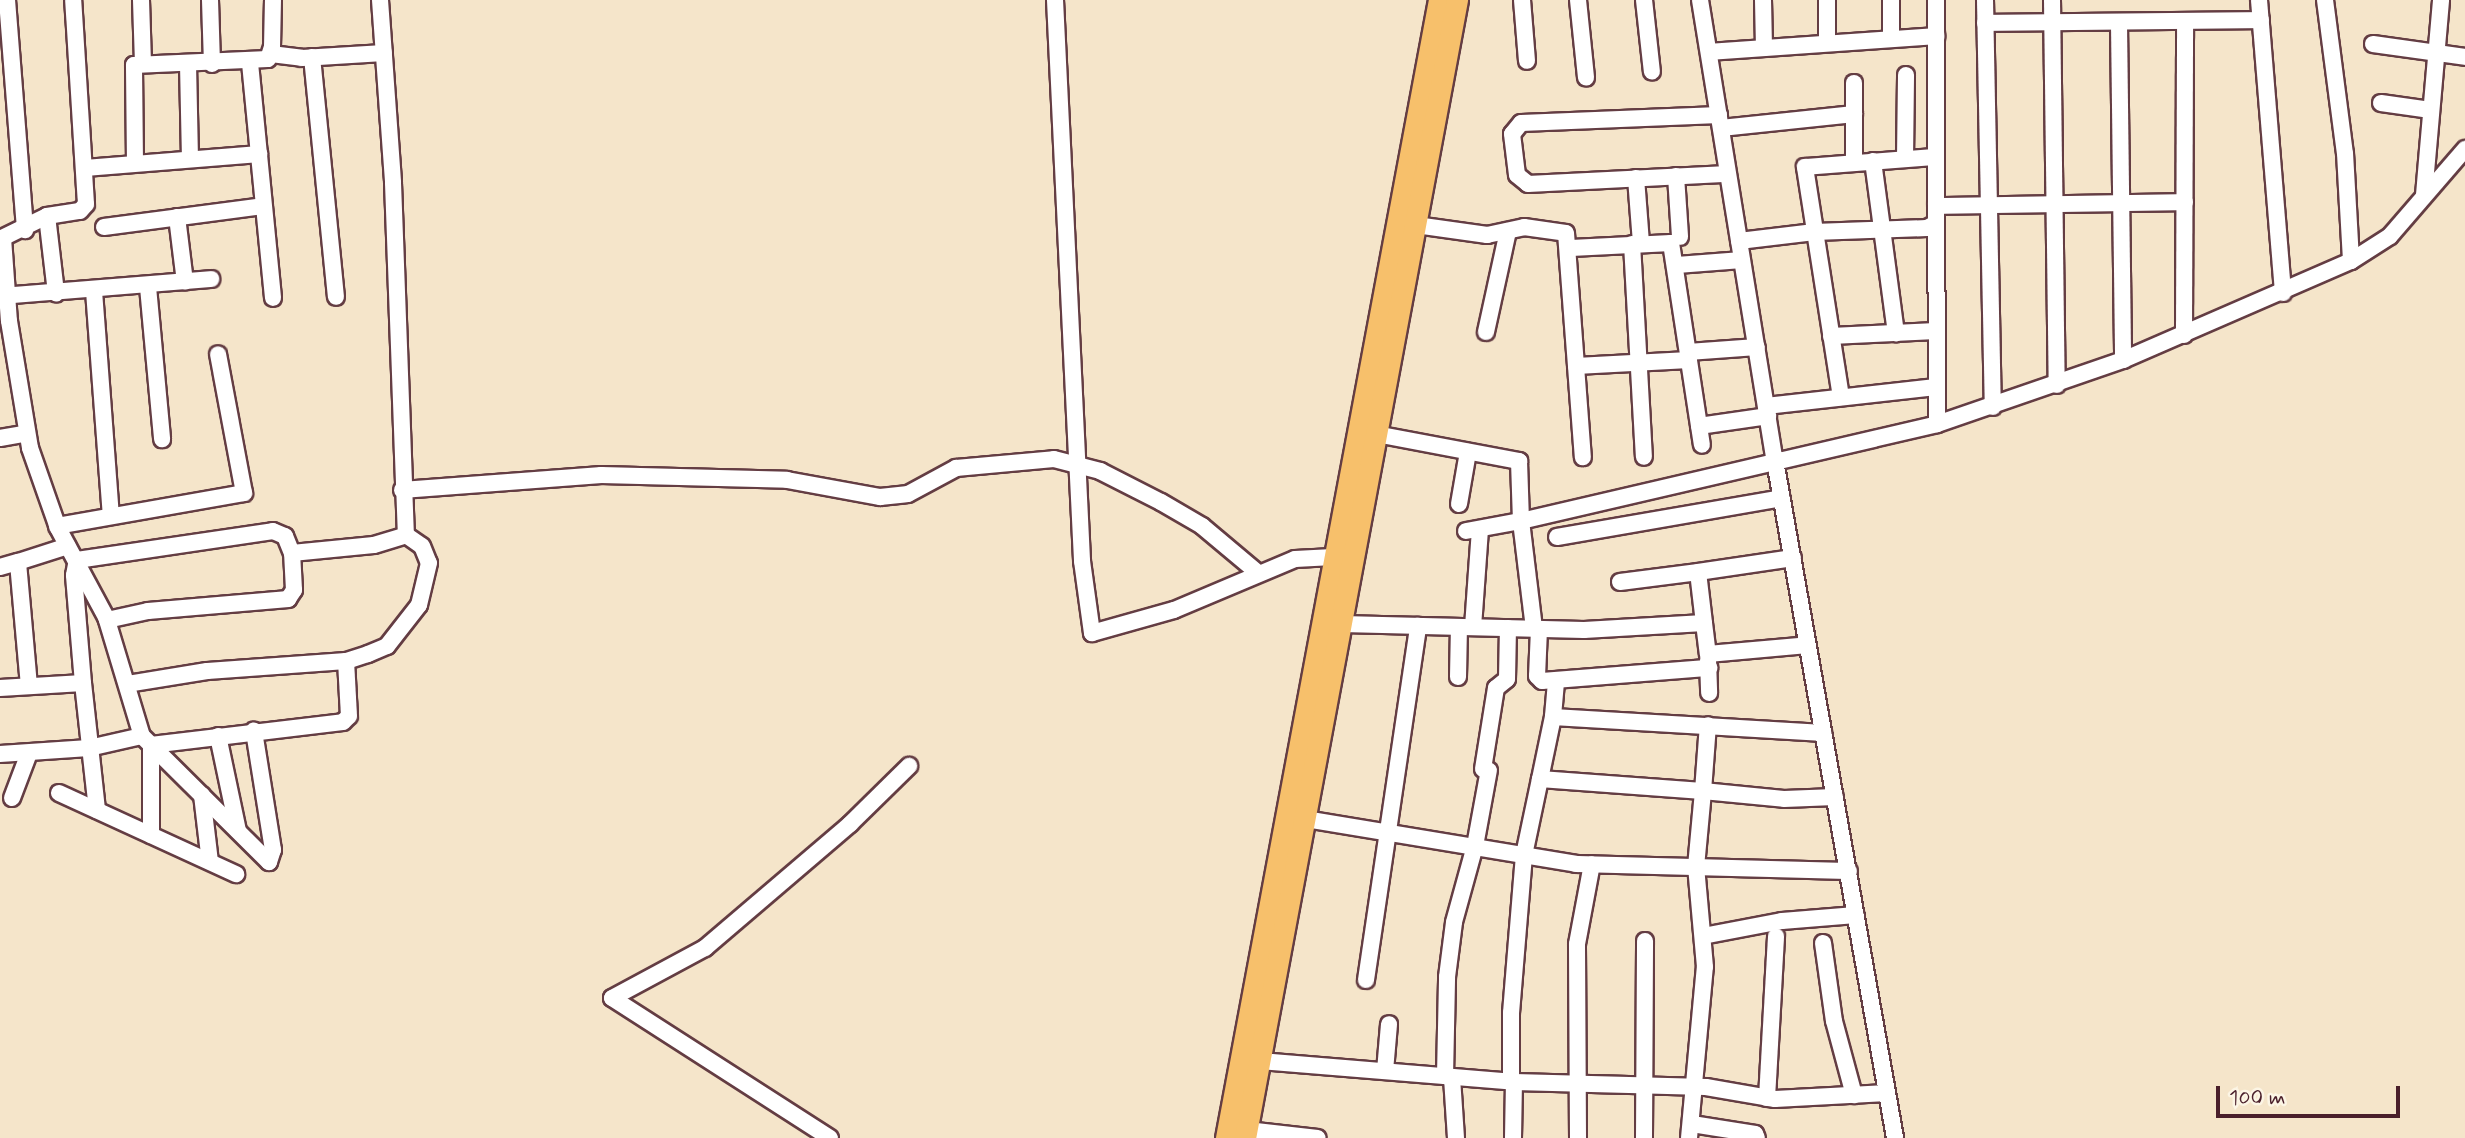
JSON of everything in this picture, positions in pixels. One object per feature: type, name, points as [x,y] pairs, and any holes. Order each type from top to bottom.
[{"type":"main road","points":[[1226,1138],[1439,0]]},
{"type":"main road","points":[[1246,1134],[1457,0]]},
{"type":"street","points":[[7,0],[5,41],[25,230]]},
{"type":"street","points":[[73,0],[85,168],[84,208],[47,216],[25,230],[1,238],[8,371],[57,526],[107,620],[146,741],[151,835]]},
{"type":"street","points":[[141,0],[143,64]]},
{"type":"street","points":[[210,0],[212,64]]},
{"type":"street","points":[[271,54],[273,0]]},
{"type":"street","points":[[380,0],[393,183],[405,535]]},
{"type":"street","points":[[1055,0],[1082,561],[1092,633],[1174,610],[1295,559],[1333,557]]},
{"type":"street","points":[[1522,0],[1527,61]]},
{"type":"street","points":[[1578,0],[1586,78]]},
{"type":"street","points":[[1644,0],[1652,72]]},
{"type":"street","points":[[1700,0],[1767,411],[1895,1138]]},
{"type":"street","points":[[1763,0],[1764,48]]},
{"type":"street","points":[[1827,0],[1827,43]]},
{"type":"street","points":[[1891,0],[1891,39]]},
{"type":"street","points":[[1936,0],[1937,424]]},
{"type":"street","points":[[1985,0],[1993,407]]},
{"type":"street","points":[[2052,0],[2057,385]]},
{"type":"street","points":[[2259,0],[2283,293]]},
{"type":"street","points":[[2325,0],[2345,153],[2351,261]]},
{"type":"street","points":[[2424,195],[2441,0]]},
{"type":"street","points":[[1985,23],[2119,24],[2261,20]]},
{"type":"street","points":[[2184,335],[2185,23]]},
{"type":"street","points":[[2119,24],[2123,360]]},
{"type":"street","points":[[1709,52],[1936,36]]},
{"type":"street","points":[[2373,44],[2465,57]]},
{"type":"street","points":[[135,163],[131,70],[143,64],[250,63],[271,54],[312,57],[384,53]]},
{"type":"street","points":[[312,57],[335,297]]},
{"type":"street","points":[[250,63],[273,298]]},
{"type":"street","points":[[188,64],[190,159]]},
{"type":"street","points":[[1905,159],[1906,75]]},
{"type":"street","points":[[1853,83],[1854,163]]},
{"type":"street","points":[[2381,103],[2431,110]]},
{"type":"street","points":[[1728,174],[1520,181],[1514,127],[1854,114]]},
{"type":"street","points":[[1458,677],[1466,627],[1473,530],[1776,463],[1937,424],[2057,385],[2123,360],[2283,293],[2351,261],[2390,236],[2465,149]]},
{"type":"street","points":[[85,168],[259,154]]},
{"type":"street","points":[[1841,397],[1805,167],[1936,158]]},
{"type":"street","points":[[1873,161],[1896,332]]},
{"type":"street","points":[[1676,176],[1680,237]]},
{"type":"street","points":[[1636,178],[1637,363],[1644,457]]},
{"type":"street","points":[[1936,206],[2185,202]]},
{"type":"street","points":[[104,227],[263,206]]},
{"type":"street","points":[[47,216],[56,293]]},
{"type":"street","points":[[177,217],[185,282]]},
{"type":"street","points":[[1739,241],[1814,232],[1927,228],[1936,223]]},
{"type":"street","points":[[1416,225],[1487,235],[1508,231],[1559,230],[1570,238],[1583,457]]},
{"type":"street","points":[[1486,332],[1508,231]]},
{"type":"street","points":[[1571,248],[1671,243],[1702,445]]},
{"type":"street","points":[[1676,265],[1742,260]]},
{"type":"street","points":[[3,295],[148,287],[211,279]]},
{"type":"street","points":[[148,287],[162,439]]},
{"type":"street","points":[[94,291],[111,515]]},
{"type":"street","points":[[1831,336],[1936,331]]},
{"type":"street","points":[[1576,366],[1637,363],[1757,347]]},
{"type":"street","points":[[57,526],[244,493],[218,354]]},
{"type":"street","points":[[1699,426],[1841,397],[1936,387]]},
{"type":"street","points":[[0,438],[27,433]]},
{"type":"street","points":[[1376,433],[1519,461],[1521,521],[1536,628],[1537,676],[1556,682],[1808,645]]},
{"type":"street","points":[[1459,504],[1468,452]]},
{"type":"street","points":[[402,490],[601,475],[788,480],[880,497],[908,494],[956,468],[983,462],[1077,461],[1202,526],[1258,573]]},
{"type":"street","points":[[1557,537],[1782,498]]},
{"type":"street","points":[[77,561],[167,543],[273,531],[285,536],[292,553],[294,590],[288,599],[148,611],[107,620]]},
{"type":"street","points":[[292,553],[374,545],[405,535]]},
{"type":"street","points":[[128,684],[207,671],[346,661],[387,646],[419,605],[429,563],[422,546],[405,535]]},
{"type":"street","points":[[0,566],[68,546]]},
{"type":"street","points":[[1620,582],[1793,558]]},
{"type":"street","points":[[77,561],[74,575],[97,810]]},
{"type":"street","points":[[18,562],[29,686]]},
{"type":"street","points":[[1698,572],[1709,692]]},
{"type":"street","points":[[1342,624],[1536,628],[1704,623]]},
{"type":"street","points":[[1366,980],[1418,626]]},
{"type":"street","points":[[1445,1076],[1447,977],[1454,922],[1475,846],[1496,688],[1507,678],[1508,628]]},
{"type":"street","points":[[0,754],[218,736],[343,722],[349,716],[346,661]]},
{"type":"street","points":[[1513,1138],[1511,1013],[1524,855],[1553,717],[1556,682]]},
{"type":"street","points":[[0,688],[83,683]]},
{"type":"street","points":[[1553,717],[1824,733]]},
{"type":"street","points":[[1708,725],[1696,867],[1703,936],[1696,1086],[1690,1131],[1757,1138]]},
{"type":"street","points":[[146,741],[265,859],[273,861],[254,730]]},
{"type":"street","points":[[218,736],[238,831]]},
{"type":"street","points":[[12,798],[29,753]]},
{"type":"street","points":[[830,1138],[612,998],[705,948],[850,824],[909,766]]},
{"type":"street","points":[[1540,779],[1784,799],[1835,797]]},
{"type":"street","points":[[59,793],[236,874]]},
{"type":"street","points":[[202,795],[210,862]]},
{"type":"street","points":[[1305,819],[1592,864],[1849,872]]},
{"type":"street","points":[[1578,1138],[1580,1084],[1577,944],[1592,864]]},
{"type":"street","points":[[1703,936],[1782,921],[1856,915]]},
{"type":"street","points":[[1767,1098],[1776,936]]},
{"type":"street","points":[[1644,1138],[1647,1085],[1645,941]]},
{"type":"street","points":[[1823,943],[1834,1021],[1854,1095]]},
{"type":"street","points":[[1385,1071],[1389,1024]]},
{"type":"street","points":[[1260,1061],[1512,1082],[1696,1086],[1767,1098],[1887,1093]]},
{"type":"street","points":[[1445,1076],[1452,1078],[1455,1138]]},
{"type":"street","points":[[1246,1134],[1318,1138]]}]
